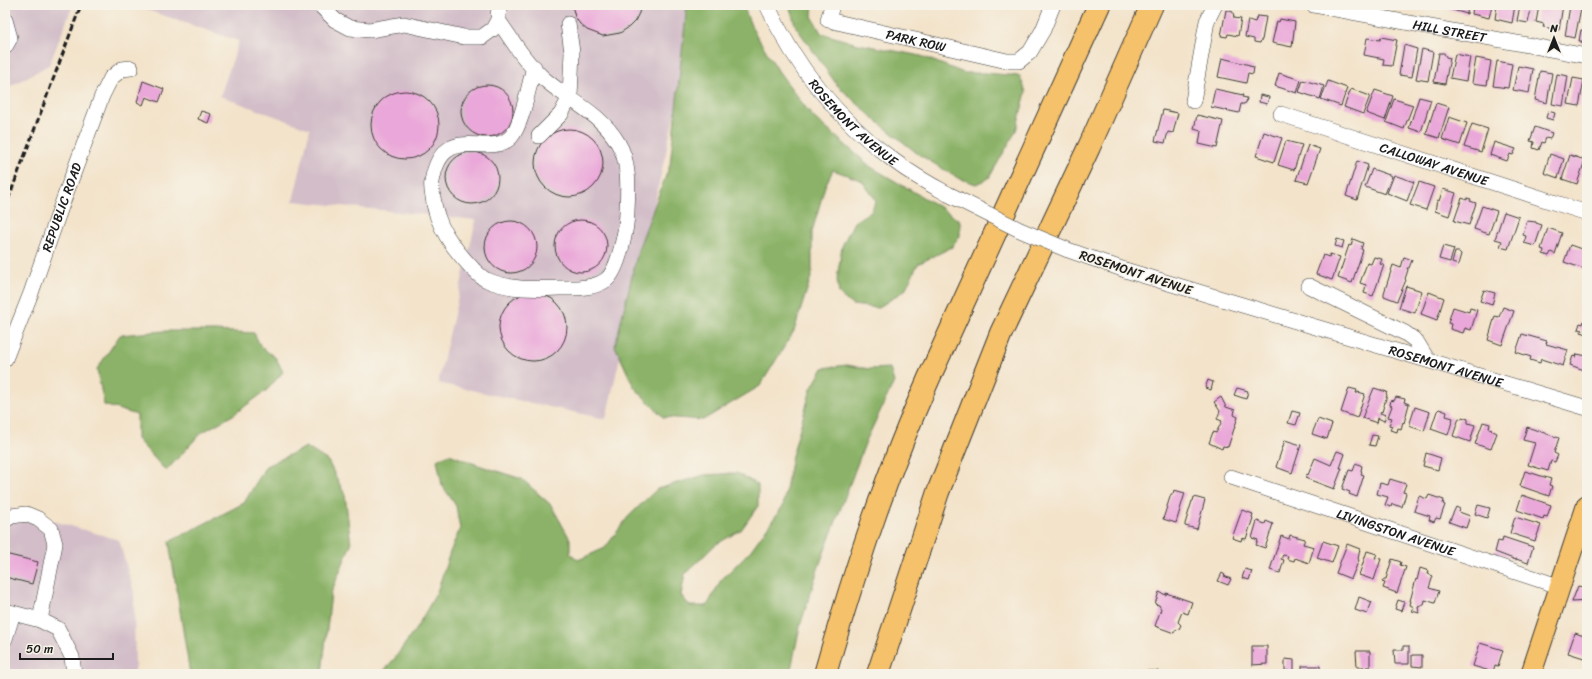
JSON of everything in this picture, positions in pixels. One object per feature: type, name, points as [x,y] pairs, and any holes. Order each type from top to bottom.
[{"type":"highway","points":[[826,674],[854,575],[902,441],[929,378],[1099,5]]},
{"type":"highway","points":[[880,671],[938,492],[1001,333],[1089,147],[1152,5]]},
{"type":"main road","points":[[1532,674],[1587,505]]},
{"type":"street","points":[[320,5],[335,20],[350,28],[370,30],[404,24],[464,37],[482,37],[493,29],[498,20],[499,5]]},
{"type":"street","name":"ROSEMONT AVENUE","points":[[767,5],[795,58],[828,101],[871,142],[894,161],[948,194],[1020,230],[1068,250],[1125,270],[1587,408]]},
{"type":"street","name":"PARK ROW","points":[[832,5],[828,20],[1006,61],[1018,62],[1030,52],[1043,30],[1053,5]]},
{"type":"street","points":[[1192,101],[1207,21],[1215,5]]},
{"type":"street","name":"HILL STREET","points":[[1313,5],[1382,11],[1587,56]]},
{"type":"street","points":[[5,20],[10,38],[5,47]]},
{"type":"street","points":[[498,20],[522,53],[534,67],[543,78],[604,123],[619,144],[628,173],[627,219],[619,258],[606,280],[587,288],[505,287],[484,280],[461,256],[440,227],[434,206],[431,183],[438,162],[447,150],[461,144],[499,144],[510,138],[517,128],[534,67]]},
{"type":"street","points":[[539,136],[561,114],[570,97],[572,52],[568,24]]},
{"type":"street","name":"REPUBLIC ROAD","points":[[5,359],[31,293],[102,96],[111,78],[122,68],[131,68]]},
{"type":"street","name":"CALLOWAY AVENUE","points":[[1282,114],[1587,213]]},
{"type":"street","points":[[1309,286],[1405,333],[1416,342],[1427,359]]},
{"type":"street","name":"LIVINGSTON AVENUE","points":[[1231,477],[1561,587]]},
{"type":"street","points":[[5,520],[12,516],[26,514],[38,519],[51,529],[55,544],[40,620]]},
{"type":"street","points":[[5,639],[9,612],[40,620],[58,629],[72,657],[74,674]]},
{"type":"shaded area","points":[[5,5],[73,5],[49,65],[5,89]]},
{"type":"shaded area","points":[[146,5],[699,5],[606,419],[438,383],[476,220],[293,201],[310,129],[220,96],[239,41],[144,9]]},
{"type":"shaded area","points":[[5,507],[119,540],[134,592],[135,674],[5,674]]},
{"type":"green space","points":[[687,5],[743,5],[752,28],[779,72],[812,116],[871,167],[938,206],[960,221],[960,236],[952,247],[918,264],[905,290],[878,308],[852,305],[839,294],[837,279],[842,246],[854,222],[871,211],[876,200],[861,180],[833,170],[825,186],[812,232],[812,274],[794,331],[760,386],[703,420],[663,417],[634,387],[615,346],[639,247],[670,165]]},
{"type":"green space","points":[[789,5],[813,5],[812,16],[821,33],[854,43],[921,56],[964,73],[1020,76],[1026,92],[1016,131],[989,178],[976,184],[958,178],[918,154],[873,118],[837,85],[796,27]]},
{"type":"green space","points":[[164,331],[254,333],[261,347],[276,358],[283,372],[267,390],[233,415],[201,433],[166,471],[137,439],[137,415],[104,405],[97,369],[120,335]]},
{"type":"green space","points":[[847,365],[869,369],[890,368],[894,382],[866,441],[819,566],[800,626],[790,674],[381,674],[395,658],[417,627],[437,592],[450,552],[460,529],[456,506],[442,485],[437,460],[449,454],[522,479],[551,505],[570,539],[570,553],[578,560],[605,548],[628,517],[657,489],[704,475],[737,473],[758,485],[758,506],[741,530],[715,545],[685,574],[681,595],[690,606],[707,606],[721,580],[751,550],[783,506],[792,456],[811,389],[823,368]]},
{"type":"green space","points":[[306,447],[328,461],[345,495],[351,544],[331,593],[322,674],[190,674],[169,542],[244,503],[266,466]]},
{"type":"building","points":[[572,5],[641,5],[635,21],[629,27],[620,33],[603,36],[587,30],[580,24],[575,17]]},
{"type":"building","points":[[1450,5],[1468,5],[1467,14],[1449,9]]},
{"type":"building","points":[[1473,5],[1492,5],[1489,18],[1472,14]]},
{"type":"building","points":[[1497,5],[1515,5],[1512,23],[1495,19]]},
{"type":"building","points":[[1520,5],[1532,5],[1528,23],[1517,21]]},
{"type":"building","points":[[1547,5],[1563,5],[1559,30],[1543,27],[1544,24],[1536,22],[1539,6],[1547,7]]},
{"type":"building","points":[[1570,6],[1581,8],[1575,38],[1565,36]]},
{"type":"building","points":[[1226,10],[1233,12],[1234,18],[1241,19],[1238,36],[1228,34],[1227,37],[1221,36]]},
{"type":"building","points":[[1257,16],[1266,17],[1262,40],[1260,43],[1254,42],[1254,39],[1245,37],[1248,20],[1255,22]]},
{"type":"building","points":[[1280,19],[1295,22],[1292,47],[1272,43],[1277,21],[1279,22]]},
{"type":"building","points":[[1581,30],[1587,31],[1587,44],[1579,41]]},
{"type":"building","points":[[1381,37],[1397,40],[1392,66],[1383,65],[1384,59],[1364,55],[1367,38],[1380,40]]},
{"type":"building","points":[[1404,45],[1417,49],[1412,77],[1399,75]]},
{"type":"building","points":[[1422,49],[1433,52],[1428,81],[1416,79]]},
{"type":"building","points":[[1439,53],[1444,53],[1446,57],[1450,58],[1445,84],[1434,82]]},
{"type":"building","points":[[1455,54],[1470,57],[1466,81],[1450,78]]},
{"type":"building","points":[[1222,58],[1254,67],[1253,74],[1248,73],[1246,83],[1218,77]]},
{"type":"building","points":[[1476,58],[1491,61],[1487,85],[1472,83]]},
{"type":"building","points":[[1497,61],[1512,64],[1508,88],[1493,86]]},
{"type":"building","points":[[1518,66],[1533,69],[1529,93],[1513,90]]},
{"type":"building","points":[[1540,71],[1552,73],[1547,103],[1535,100]]},
{"type":"building","points":[[1279,73],[1301,80],[1297,93],[1275,86]]},
{"type":"building","points":[[1557,74],[1568,76],[1563,106],[1552,104]]},
{"type":"building","points":[[1573,78],[1584,80],[1579,106],[1568,104]]},
{"type":"building","points":[[1303,80],[1324,86],[1320,99],[1299,92]]},
{"type":"building","points":[[143,81],[164,89],[159,102],[146,97],[143,105],[137,102]]},
{"type":"building","points":[[1328,81],[1347,88],[1341,106],[1321,99]]},
{"type":"building","points":[[482,85],[492,85],[506,92],[513,106],[513,116],[506,130],[492,137],[482,137],[472,133],[465,126],[461,116],[461,106],[465,96],[472,89]]},
{"type":"building","points":[[1215,89],[1243,95],[1242,97],[1247,98],[1246,103],[1241,104],[1239,113],[1211,107]]},
{"type":"building","points":[[1351,89],[1370,96],[1363,114],[1344,107]]},
{"type":"building","points":[[1375,90],[1393,96],[1385,120],[1366,113]]},
{"type":"building","points":[[405,91],[418,94],[429,101],[436,112],[439,125],[436,138],[429,149],[418,156],[405,159],[392,156],[381,149],[374,138],[371,125],[374,112],[381,101],[392,94]]},
{"type":"building","points":[[1260,95],[1269,97],[1267,104],[1259,102]]},
{"type":"building","points":[[1419,97],[1431,100],[1421,132],[1409,128]]},
{"type":"building","points":[[1394,99],[1413,105],[1404,129],[1386,122]]},
{"type":"building","points":[[1436,103],[1449,107],[1439,138],[1426,134]]},
{"type":"building","points":[[1163,110],[1178,113],[1173,133],[1168,132],[1165,143],[1155,141]]},
{"type":"building","points":[[201,111],[211,114],[208,123],[198,119]]},
{"type":"building","points":[[1548,111],[1555,113],[1553,120],[1546,118]]},
{"type":"building","points":[[1197,115],[1223,121],[1217,148],[1199,144],[1201,131],[1194,129]]},
{"type":"building","points":[[1449,117],[1467,123],[1460,145],[1442,139]]},
{"type":"building","points":[[1472,124],[1488,129],[1481,152],[1464,147]]},
{"type":"building","points":[[1535,127],[1552,133],[1550,139],[1546,138],[1544,143],[1542,142],[1539,150],[1533,148],[1534,142],[1530,141]]},
{"type":"building","points":[[562,129],[576,129],[588,134],[598,144],[603,156],[603,170],[598,182],[588,192],[576,197],[562,197],[550,192],[540,182],[535,170],[535,156],[540,144],[550,134]]},
{"type":"building","points":[[1264,132],[1282,138],[1274,162],[1256,156]]},
{"type":"building","points":[[1286,141],[1302,145],[1294,170],[1278,165]]},
{"type":"building","points":[[1494,142],[1516,149],[1513,155],[1510,154],[1507,161],[1490,155]]},
{"type":"building","points":[[1308,145],[1320,149],[1308,183],[1296,180]]},
{"type":"building","points":[[467,152],[477,152],[491,159],[498,173],[498,183],[491,197],[477,204],[467,204],[457,200],[450,193],[446,183],[446,173],[450,163],[457,156]]},
{"type":"building","points":[[1550,154],[1564,159],[1558,178],[1544,173]]},
{"type":"building","points":[[1570,155],[1585,160],[1577,184],[1562,179]]},
{"type":"building","points":[[1357,161],[1368,165],[1357,200],[1346,196]]},
{"type":"building","points":[[1372,169],[1392,176],[1385,194],[1365,187]]},
{"type":"building","points":[[1394,175],[1414,182],[1407,201],[1387,193]]},
{"type":"building","points":[[1419,182],[1434,187],[1426,210],[1410,205]]},
{"type":"building","points":[[1443,189],[1456,193],[1449,216],[1435,211],[1437,200],[1439,201]]},
{"type":"building","points":[[1462,198],[1467,200],[1467,198],[1471,199],[1470,201],[1476,203],[1469,225],[1454,221]]},
{"type":"building","points":[[1482,206],[1497,211],[1489,234],[1474,229]]},
{"type":"building","points":[[1504,212],[1519,217],[1508,249],[1500,247],[1502,241],[1495,239]]},
{"type":"building","points":[[576,220],[586,220],[600,227],[607,241],[607,251],[600,265],[586,272],[576,272],[566,268],[559,261],[555,251],[555,241],[559,231],[566,224]]},
{"type":"building","points":[[506,221],[516,221],[530,228],[537,242],[537,252],[530,266],[516,273],[506,273],[496,269],[489,262],[485,252],[485,242],[489,232],[496,225]]},
{"type":"building","points":[[1527,221],[1536,222],[1542,225],[1535,246],[1524,243],[1526,236],[1523,235]]},
{"type":"building","points":[[1548,228],[1562,233],[1555,254],[1551,252],[1549,256],[1543,254],[1544,250],[1541,249]]},
{"type":"building","points":[[1337,239],[1344,241],[1342,248],[1335,246]]},
{"type":"building","points":[[1353,239],[1363,243],[1361,249],[1363,250],[1352,283],[1338,278],[1349,245],[1351,246]]},
{"type":"building","points":[[1570,245],[1587,251],[1587,270],[1564,262]]},
{"type":"building","points":[[1443,246],[1454,249],[1450,262],[1439,259]]},
{"type":"building","points":[[1455,252],[1459,252],[1461,254],[1458,265],[1452,263]]},
{"type":"building","points":[[1330,254],[1340,257],[1332,280],[1316,274],[1323,255],[1329,257]]},
{"type":"building","points":[[1374,257],[1382,259],[1380,264],[1384,265],[1373,296],[1364,293],[1366,285],[1360,283],[1367,263],[1371,264]]},
{"type":"building","points":[[1404,257],[1412,260],[1409,268],[1407,268],[1406,280],[1397,301],[1384,296],[1384,293],[1393,265],[1401,268]]},
{"type":"building","points":[[1406,286],[1422,291],[1415,313],[1399,308]]},
{"type":"building","points":[[1484,290],[1495,293],[1492,305],[1480,301]]},
{"type":"building","points":[[1429,292],[1444,298],[1437,320],[1421,314]]},
{"type":"building","points":[[533,293],[546,296],[557,303],[564,314],[567,327],[564,340],[557,351],[546,358],[533,361],[520,358],[509,351],[502,340],[499,327],[502,314],[509,303],[520,296]]},
{"type":"building","points":[[1453,307],[1469,312],[1470,308],[1477,310],[1471,330],[1465,328],[1463,333],[1450,329],[1451,324],[1448,323]]},
{"type":"building","points":[[1503,307],[1514,311],[1502,345],[1488,340],[1495,316],[1499,317]]},
{"type":"building","points":[[1584,321],[1587,322],[1587,334],[1578,329],[1580,323],[1583,324]]},
{"type":"building","points":[[1522,334],[1547,341],[1546,344],[1568,350],[1563,366],[1541,359],[1540,363],[1530,360],[1531,357],[1516,352]]},
{"type":"building","points":[[1577,354],[1587,356],[1587,371],[1570,365],[1573,356],[1576,357]]},
{"type":"building","points":[[1208,380],[1213,382],[1211,390],[1205,388]]},
{"type":"building","points":[[1237,388],[1248,391],[1246,399],[1234,395]]},
{"type":"building","points":[[1349,388],[1357,390],[1356,393],[1358,392],[1365,394],[1357,418],[1341,412]]},
{"type":"building","points":[[1374,388],[1387,392],[1382,412],[1381,411],[1380,413],[1386,415],[1384,421],[1378,418],[1377,423],[1362,418]]},
{"type":"building","points":[[1221,397],[1226,407],[1235,410],[1234,415],[1238,417],[1228,447],[1223,446],[1222,449],[1209,443],[1213,432],[1216,433],[1222,421],[1217,419],[1220,411],[1214,402]]},
{"type":"building","points":[[1396,397],[1405,399],[1404,402],[1409,404],[1404,423],[1403,422],[1401,429],[1398,428],[1397,432],[1390,430],[1392,426],[1389,425],[1392,418],[1388,417],[1392,406],[1390,405],[1391,400],[1394,401]]},
{"type":"building","points":[[1415,407],[1430,412],[1424,431],[1409,426]]},
{"type":"building","points":[[1439,409],[1447,412],[1446,416],[1453,418],[1448,435],[1431,429]]},
{"type":"building","points":[[1292,411],[1300,413],[1296,425],[1288,423]]},
{"type":"building","points":[[1462,417],[1468,419],[1468,423],[1475,425],[1470,442],[1453,436],[1459,418],[1462,419]]},
{"type":"building","points":[[1318,419],[1332,424],[1327,439],[1312,434]]},
{"type":"building","points":[[1483,422],[1490,424],[1489,428],[1497,433],[1491,449],[1475,444]]},
{"type":"building","points":[[1527,427],[1559,438],[1554,453],[1558,455],[1555,462],[1551,461],[1548,471],[1528,465],[1535,443],[1523,440]]},
{"type":"building","points":[[1372,435],[1378,436],[1375,446],[1369,445]]},
{"type":"building","points":[[1285,440],[1301,445],[1292,473],[1276,467]]},
{"type":"building","points":[[1337,451],[1345,454],[1340,468],[1342,468],[1334,489],[1305,478],[1307,474],[1308,475],[1315,458],[1331,465]]},
{"type":"building","points":[[1426,453],[1441,458],[1438,470],[1423,466]]},
{"type":"building","points":[[1356,463],[1362,466],[1361,474],[1364,475],[1357,497],[1342,489],[1349,470],[1353,471]]},
{"type":"building","points":[[1525,471],[1551,479],[1549,485],[1552,486],[1549,496],[1520,486]]},
{"type":"building","points":[[1390,479],[1406,484],[1403,492],[1406,493],[1402,507],[1392,504],[1391,507],[1385,505],[1388,497],[1377,494],[1380,483],[1388,485]]},
{"type":"building","points":[[1174,490],[1185,493],[1176,523],[1163,519],[1171,494],[1173,494]]},
{"type":"building","points":[[1429,495],[1444,500],[1443,504],[1445,505],[1440,519],[1436,518],[1434,522],[1429,520],[1430,516],[1414,511],[1419,496],[1427,499]]},
{"type":"building","points":[[1522,495],[1551,505],[1547,517],[1544,516],[1543,519],[1517,510]]},
{"type":"building","points":[[1194,497],[1205,500],[1197,529],[1185,526]]},
{"type":"building","points":[[1478,505],[1490,508],[1487,518],[1475,514]]},
{"type":"building","points":[[1456,507],[1460,509],[1459,512],[1470,516],[1466,528],[1449,522]]},
{"type":"building","points":[[1242,510],[1253,514],[1253,518],[1246,539],[1242,538],[1241,541],[1232,538]]},
{"type":"building","points":[[1515,517],[1541,525],[1535,541],[1510,533]]},
{"type":"building","points":[[1257,521],[1265,524],[1266,521],[1273,524],[1265,548],[1256,545],[1258,540],[1252,538]]},
{"type":"building","points":[[1290,535],[1305,539],[1303,544],[1314,547],[1309,563],[1295,558],[1294,561],[1287,559],[1288,556],[1283,555],[1281,559],[1284,560],[1280,573],[1270,570],[1281,536],[1289,539]]},
{"type":"building","points":[[1503,537],[1533,547],[1528,563],[1495,552],[1498,541],[1502,542]]},
{"type":"building","points":[[1323,541],[1338,546],[1332,563],[1317,558]]},
{"type":"building","points":[[1347,544],[1360,549],[1359,560],[1351,579],[1336,573]]},
{"type":"building","points":[[1367,551],[1377,554],[1375,558],[1381,559],[1374,580],[1359,575]]},
{"type":"building","points":[[5,554],[38,562],[32,584],[5,577]]},
{"type":"building","points":[[1392,559],[1401,562],[1400,565],[1406,567],[1397,593],[1383,588],[1385,583],[1382,582],[1386,579]]},
{"type":"building","points":[[1587,567],[1587,579],[1585,578]]},
{"type":"building","points":[[1420,568],[1429,571],[1428,574],[1433,576],[1429,588],[1439,591],[1435,603],[1425,600],[1424,605],[1418,607],[1419,613],[1412,611],[1414,607],[1410,605],[1410,601]]},
{"type":"building","points":[[1245,569],[1252,571],[1249,580],[1242,578]]},
{"type":"building","points":[[1222,573],[1225,575],[1224,576],[1231,579],[1228,585],[1218,581]]},
{"type":"building","points":[[1578,586],[1587,588],[1587,601],[1572,602]]},
{"type":"building","points":[[1159,592],[1192,602],[1188,614],[1182,612],[1178,622],[1181,625],[1179,629],[1175,630],[1174,633],[1155,626],[1161,609],[1159,605],[1155,604]]},
{"type":"building","points":[[1359,597],[1372,602],[1367,614],[1355,610]]},
{"type":"building","points":[[1398,600],[1404,602],[1401,611],[1395,609]]},
{"type":"building","points":[[1575,633],[1587,637],[1587,659],[1568,653]]},
{"type":"building","points":[[1480,643],[1503,650],[1498,666],[1495,665],[1493,672],[1473,666]]},
{"type":"building","points":[[1252,646],[1267,646],[1267,664],[1252,665]]},
{"type":"building","points":[[1403,646],[1409,646],[1409,664],[1395,664],[1394,650],[1403,650]]},
{"type":"building","points":[[1356,651],[1370,651],[1370,667],[1366,667],[1366,669],[1364,669],[1364,667],[1357,667]]},
{"type":"building","points":[[1412,655],[1422,655],[1422,667],[1412,666]]},
{"type":"building","points":[[1285,659],[1294,660],[1294,671],[1285,671]]},
{"type":"building","points":[[1302,666],[1320,666],[1320,674],[1302,674]]},
{"type":"building","points":[[1146,671],[1158,671],[1158,674],[1146,674]]},
{"type":"building","points":[[1080,672],[1089,672],[1089,674],[1080,674]]},
{"type":"building","points":[[1327,672],[1344,672],[1344,674],[1327,674]]},
{"type":"building","points":[[1378,673],[1378,674],[1362,674]]},
{"type":"railway","points":[[5,208],[81,5]]}]
